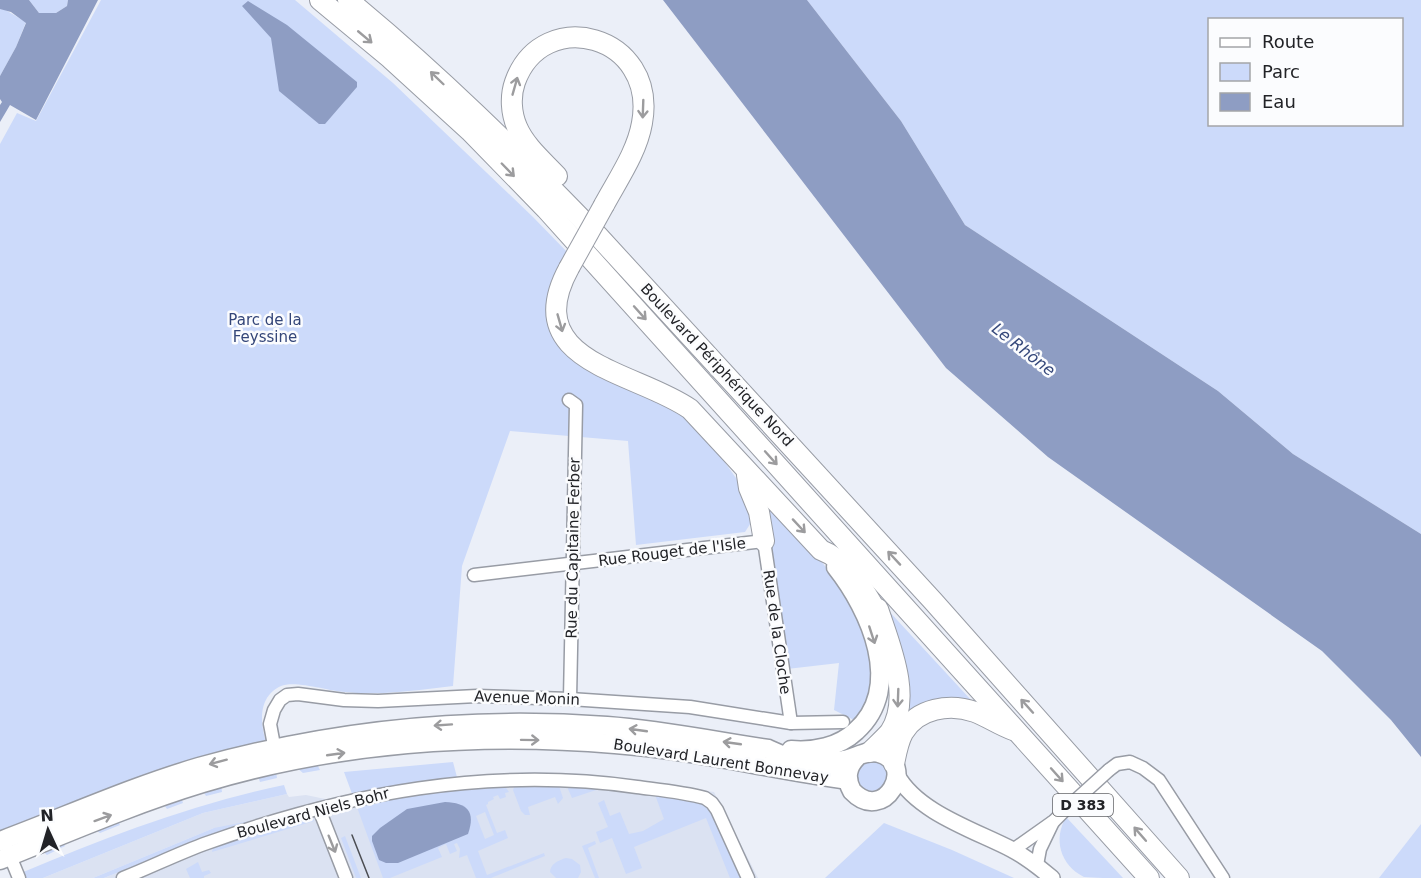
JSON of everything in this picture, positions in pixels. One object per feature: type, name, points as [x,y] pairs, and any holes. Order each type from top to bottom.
[{"type":"highway","name":"Boulevard Périphérique Nord","points":[[320,0],[390,58],[470,131],[546,209],[1018,732]]},
{"type":"highway","name":"Boulevard Périphérique Nord","points":[[348,0],[406,48],[552,188],[933,601],[1179,878]]},
{"type":"highway","points":[[614,254],[607,232],[525,141],[514,119],[512,97],[522,68],[541,49],[561,39],[580,37],[608,45],[618,51],[631,63],[640,82],[644,103],[643,121],[638,140],[604,205],[569,268],[560,286],[556,308],[560,327],[572,348],[591,361],[680,402],[690,409],[821,550],[832,554],[843,564],[881,620]]},
{"type":"highway","points":[[746,470],[749,488],[759,512],[764,541]]},
{"type":"highway","points":[[863,561],[866,581],[889,638],[897,672],[898,704],[889,732],[863,754]]},
{"type":"highway","points":[[895,770],[903,733],[908,726],[923,714],[940,708],[967,710],[1018,732]]},
{"type":"highway","name":"D 383","points":[[1018,732],[1149,878]]},
{"type":"main road","points":[[768,749],[808,751],[845,740],[861,727],[877,700],[880,664],[864,613],[844,578],[821,550]]},
{"type":"main road","name":"Boulevard Laurent Bonnevay","points":[[276,756],[312,740],[404,728],[518,723],[610,726],[768,749],[784,757],[800,761],[827,763],[863,754]]},
{"type":"main road","name":"Boulevard Laurent Bonnevay","points":[[3,849],[151,782],[199,767],[276,756],[319,756],[416,743],[535,740],[616,744],[657,748],[848,780]]},
{"type":"main road","points":[[863,754],[884,754],[895,770],[892,790],[884,798]]},
{"type":"main road","name":"Boulevard Laurent Bonnevay","points":[[863,754],[849,767],[848,780],[852,791],[861,798],[873,801],[884,798]]},
{"type":"street","name":"Rue du Capitaine Ferber","points":[[569,400],[576,405],[570,699]]},
{"type":"street","name":"Rue Rouget de l'Isle","points":[[474,575],[764,541]]},
{"type":"street","name":"Rue de la Cloche","points":[[764,541],[790,723]]},
{"type":"street","name":"Avenue Monin","points":[[276,756],[270,724],[274,710],[280,700],[287,695],[298,694],[344,700],[378,701],[477,696],[570,699],[690,707],[790,723],[843,722]]},
{"type":"street","points":[[1013,850],[1054,821],[1109,770],[1117,764],[1130,762],[1150,772],[1159,780],[1223,878]]},
{"type":"street","points":[[895,770],[905,789],[928,807],[1013,850],[1037,865],[1052,878]]},
{"type":"street","name":"Boulevard Niels Bohr","points":[[123,878],[205,844],[319,809],[402,790],[508,780],[602,782],[705,798],[712,803],[748,878]]},
{"type":"street","points":[[884,798],[894,798],[928,807]]},
{"type":"street","points":[[319,809],[346,878]]},
{"type":"street","points":[[1037,865],[1040,849],[1054,821]]},
{"type":"street","points":[[3,849],[19,878]]},
{"type":"shaded area","points":[[529,772],[586,774],[714,792],[758,878],[104,878],[202,839],[214,828],[93,878],[43,878],[203,813],[287,794],[289,797],[306,795],[330,800],[388,785]]},
{"type":"green space","points":[[29,0],[68,0],[67,6],[56,13],[39,13]]},
{"type":"green space","name":"Parc de la Feyssine","points":[[101,0],[295,0],[393,83],[569,254],[553,330],[686,412],[745,491],[754,518],[745,532],[636,545],[628,441],[510,431],[462,566],[453,686],[399,692],[358,693],[287,684],[274,690],[265,702],[262,717],[263,732],[265,739],[269,738],[268,742],[0,835],[0,144],[17,113],[36,121]]},
{"type":"green space","points":[[807,0],[1421,0],[1421,534],[1293,454],[1218,391],[965,225],[901,121]]},
{"type":"green space","points":[[0,9],[26,22],[16,47],[0,76]]},
{"type":"green space","points":[[757,492],[820,560],[841,587],[858,615],[870,644],[874,673],[869,702],[854,720],[834,710],[839,663],[787,669]]},
{"type":"green space","points":[[886,608],[971,700],[938,698],[917,705],[897,727]]},
{"type":"green space","points":[[872,761],[883,765],[887,776],[883,787],[872,791],[861,787],[857,776],[861,765]]},
{"type":"green space","points":[[316,762],[320,770],[303,773],[297,768],[276,772],[277,778],[260,782],[258,776],[221,785],[222,792],[206,796],[203,791],[181,797],[183,803],[167,809],[163,803],[117,819],[120,825],[100,833],[93,828],[81,834],[80,839],[76,837],[63,841],[65,846],[47,855],[39,848],[107,821],[210,787]]},
{"type":"green space","points":[[453,762],[458,781],[504,785],[509,792],[505,793],[506,797],[500,799],[498,795],[493,797],[494,799],[486,805],[497,833],[505,830],[508,838],[478,851],[487,875],[544,853],[545,856],[491,878],[476,878],[467,855],[459,858],[460,849],[457,843],[454,844],[457,851],[450,854],[446,844],[438,848],[442,857],[390,878],[383,878],[344,772]],"holes":[[[485,812],[494,835],[485,839],[476,816]]]},
{"type":"green space","points":[[284,785],[287,794],[203,813],[43,878],[24,878],[21,873],[183,812]]},
{"type":"green space","points":[[515,785],[559,786],[563,798],[558,804],[555,797],[528,807],[530,815],[525,815],[521,811],[513,790]]},
{"type":"green space","points":[[569,786],[599,789],[572,798]]},
{"type":"green space","points":[[654,792],[698,800],[708,806],[743,878],[730,878],[706,818],[634,847],[642,868],[626,874],[612,838],[600,843],[596,832],[608,827],[598,803],[604,800],[610,816],[620,812],[629,834],[643,831],[664,819]]},
{"type":"green space","points":[[311,815],[314,821],[212,852],[213,847]]},
{"type":"green space","points":[[270,817],[202,839],[104,878],[93,878],[214,828]]},
{"type":"green space","points":[[1066,817],[1123,878],[1084,877],[1069,866],[1061,851],[1060,842],[1062,825]]},
{"type":"green space","points":[[884,823],[952,850],[1014,878],[825,878]]},
{"type":"green space","points":[[1421,824],[1421,878],[1379,878]]},
{"type":"green space","points":[[345,836],[361,878],[356,878],[341,838]]},
{"type":"green space","points":[[595,841],[596,844],[588,848],[599,878],[595,878],[582,846]]},
{"type":"green space","points":[[566,858],[580,865],[581,872],[578,878],[556,878],[550,872],[553,865]]},
{"type":"green space","points":[[198,862],[202,872],[209,870],[211,873],[204,878],[190,878],[186,869]]},
{"type":"water","points":[[0,0],[29,0],[39,13],[56,13],[67,6],[68,0],[98,0],[36,120],[10,105],[0,122],[2,102],[0,76],[26,23],[11,12],[0,9]]},
{"type":"water","name":"Le Rhône","points":[[663,0],[807,0],[901,121],[965,225],[1218,391],[1293,454],[1421,534],[1421,757],[1391,720],[1322,651],[1048,457],[946,368]]},
{"type":"water","points":[[248,1],[287,25],[357,82],[357,87],[325,124],[319,124],[279,91],[271,38],[242,6]]},
{"type":"water","points":[[445,802],[459,804],[468,810],[471,819],[468,834],[398,863],[386,863],[379,860],[372,836],[380,828],[407,809]]},
{"type":"tram line","points":[[352,835],[369,878]]}]
